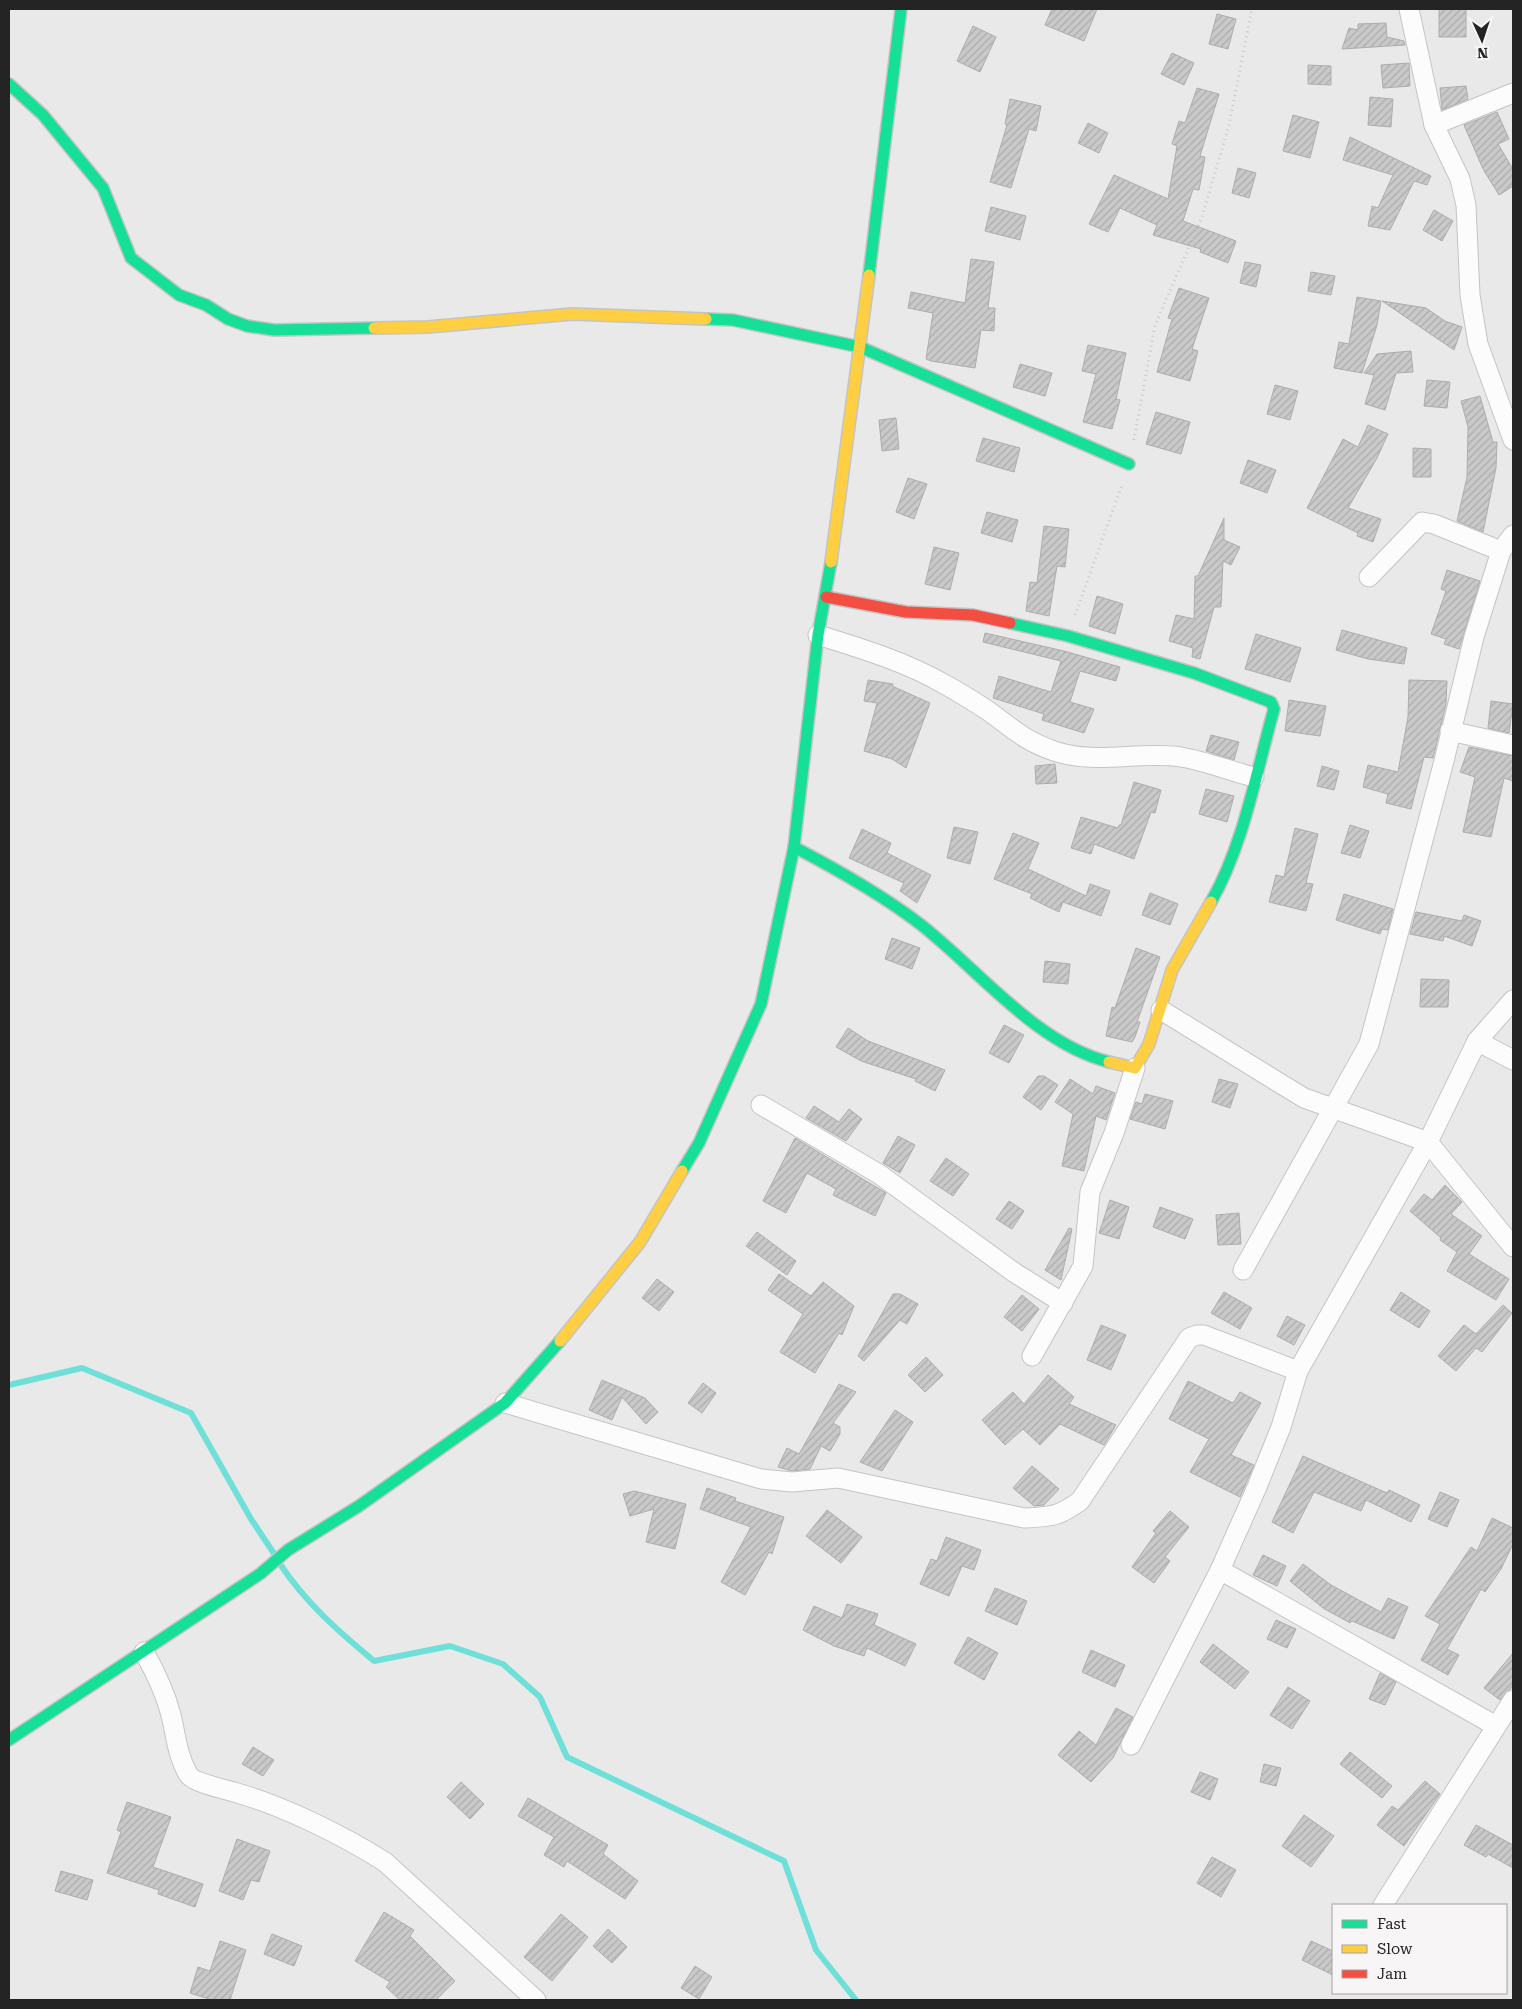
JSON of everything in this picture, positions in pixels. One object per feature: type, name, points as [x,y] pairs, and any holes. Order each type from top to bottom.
[{"type":"street","points":[[9,1740],[260,1574],[288,1550],[359,1506],[505,1403],[579,1320],[640,1242],[699,1143],[761,1004],[794,847],[818,635],[826,597],[860,347],[901,9]]},
{"type":"street","points":[[1409,9],[1434,125],[1460,179],[1466,205],[1473,322],[1478,344],[1513,440]]},
{"type":"street","points":[[9,84],[43,116],[103,188],[131,258],[179,295],[206,305],[228,319],[247,326],[274,330],[428,327],[572,314],[733,320],[860,347],[1129,464]]},
{"type":"street","points":[[1434,125],[1513,93]]},
{"type":"street","points":[[1369,577],[1422,522],[1434,524],[1501,551]]},
{"type":"street","points":[[1243,1270],[1369,1044],[1474,636],[1501,551],[1513,535]]},
{"type":"street","points":[[826,597],[906,612],[973,615],[1068,636],[1194,673],[1271,702],[1274,709],[1239,834],[1222,882],[1172,970],[1149,1044],[1142,1052],[1135,1068],[1114,1133],[1090,1192],[1083,1266],[1032,1356]]},
{"type":"street","points":[[818,635],[865,649],[942,683],[986,710],[1024,739],[1052,750],[1077,758],[1127,755],[1182,757],[1254,777]]},
{"type":"street","points":[[1450,731],[1513,745]]},
{"type":"street","points":[[794,847],[888,900],[938,939],[970,969],[1015,1006],[1084,1055],[1113,1065],[1135,1068]]},
{"type":"street","points":[[1130,1745],[1220,1570],[1281,1427],[1298,1371],[1428,1142],[1477,1041],[1513,1000]]},
{"type":"street","points":[[1161,1010],[1304,1098],[1428,1142],[1513,1247]]},
{"type":"street","points":[[1477,1041],[1513,1060]]},
{"type":"street","points":[[761,1105],[880,1174],[1015,1273],[1063,1303]]},
{"type":"street","points":[[505,1403],[761,1479],[792,1482],[838,1478],[1024,1518],[1044,1518],[1062,1514],[1080,1501],[1189,1338],[1197,1334],[1204,1335],[1298,1371]]},
{"type":"street","points":[[1220,1570],[1496,1726]]},
{"type":"street","points":[[144,1652],[161,1682],[171,1717],[174,1739],[188,1776],[197,1781],[245,1795],[313,1824],[357,1844],[385,1862],[536,2000]]},
{"type":"street","points":[[1384,1904],[1513,1700]]},
{"type":"path","points":[[1068,636],[1129,464],[1155,325],[1202,217],[1229,125],[1252,9]]},
{"type":"building","points":[[1052,9],[1097,9],[1084,41],[1045,25]]},
{"type":"building","points":[[1439,9],[1466,9],[1466,37],[1439,37]]},
{"type":"building","points":[[1217,14],[1236,19],[1228,49],[1209,44]]},
{"type":"building","points":[[1386,23],[1387,37],[1404,41],[1405,45],[1342,49],[1349,28],[1358,30],[1358,24]]},
{"type":"building","points":[[973,26],[996,37],[980,72],[957,61]]},
{"type":"building","points":[[1172,53],[1194,63],[1184,85],[1161,74]]},
{"type":"building","points":[[1409,63],[1410,86],[1383,88],[1381,65]]},
{"type":"building","points":[[1308,65],[1331,66],[1331,85],[1308,84]]},
{"type":"building","points":[[1466,86],[1468,99],[1442,110],[1440,88]]},
{"type":"building","points":[[1197,88],[1219,94],[1200,156],[1205,157],[1199,190],[1193,189],[1183,221],[1236,241],[1228,263],[1200,252],[1201,249],[1153,235],[1157,225],[1120,208],[1108,232],[1089,224],[1114,175],[1168,199],[1177,146],[1172,144],[1179,121],[1185,123]]},
{"type":"building","points":[[1370,97],[1393,99],[1391,127],[1368,125]]},
{"type":"building","points":[[1010,99],[1041,106],[1036,131],[1029,129],[1011,188],[990,182],[1007,125],[1005,124]]},
{"type":"building","points":[[1497,112],[1509,139],[1498,144],[1513,169],[1513,186],[1499,195],[1483,169],[1464,125]]},
{"type":"building","points":[[1293,115],[1319,122],[1310,158],[1283,151]]},
{"type":"building","points":[[1088,123],[1108,133],[1099,153],[1078,143]]},
{"type":"building","points":[[1350,137],[1431,176],[1427,185],[1414,181],[1390,230],[1368,226],[1372,206],[1378,208],[1393,175],[1343,160]]},
{"type":"building","points":[[1238,168],[1256,173],[1249,198],[1232,193]]},
{"type":"building","points":[[991,207],[1026,216],[1020,240],[985,231]]},
{"type":"building","points":[[1434,210],[1453,221],[1442,241],[1423,230]]},
{"type":"building","points":[[971,259],[994,262],[988,308],[995,308],[994,331],[981,330],[975,368],[926,359],[933,313],[908,308],[911,292],[965,303]]},
{"type":"building","points":[[1245,262],[1261,265],[1256,287],[1240,283]]},
{"type":"building","points":[[1311,272],[1335,276],[1331,295],[1308,291]]},
{"type":"building","points":[[1179,288],[1209,298],[1192,349],[1198,351],[1190,381],[1157,372],[1172,319],[1168,318]]},
{"type":"building","points":[[1357,297],[1381,301],[1377,325],[1362,373],[1334,368],[1339,342],[1349,344]]},
{"type":"building","points":[[1382,301],[1426,308],[1445,321],[1462,327],[1454,350]]},
{"type":"building","points":[[1088,345],[1126,353],[1116,399],[1120,400],[1112,429],[1083,422],[1096,374],[1082,371]]},
{"type":"building","points":[[1411,351],[1413,372],[1396,373],[1385,410],[1365,404],[1374,375],[1364,373],[1377,354]]},
{"type":"building","points":[[1020,364],[1052,373],[1045,396],[1013,387]]},
{"type":"building","points":[[1427,380],[1450,382],[1447,408],[1424,406]]},
{"type":"building","points":[[1275,385],[1298,391],[1290,420],[1267,414]]},
{"type":"building","points":[[1480,396],[1493,442],[1497,442],[1496,468],[1483,532],[1457,521],[1467,477],[1468,427],[1461,401]]},
{"type":"building","points":[[1156,412],[1190,422],[1181,454],[1146,444]]},
{"type":"building","points":[[896,418],[899,449],[882,451],[879,420]]},
{"type":"building","points":[[1368,425],[1388,434],[1377,458],[1348,508],[1381,519],[1373,542],[1357,536],[1358,533],[1307,508],[1343,439],[1358,447]]},
{"type":"building","points":[[983,438],[1020,448],[1014,472],[976,461]]},
{"type":"building","points":[[1413,448],[1431,449],[1431,477],[1413,477]]},
{"type":"building","points":[[1248,460],[1276,470],[1267,493],[1240,483]]},
{"type":"building","points":[[908,478],[927,484],[914,519],[896,512]]},
{"type":"building","points":[[987,512],[1018,520],[1012,542],[981,533]]},
{"type":"building","points":[[1224,518],[1224,540],[1240,547],[1231,565],[1223,561],[1221,607],[1214,607],[1200,659],[1192,657],[1193,648],[1169,641],[1176,615],[1194,619],[1195,576],[1198,576]]},
{"type":"building","points":[[1044,526],[1069,529],[1065,567],[1057,566],[1049,616],[1026,611],[1030,582],[1037,583]]},
{"type":"building","points":[[934,547],[959,553],[950,590],[925,584]]},
{"type":"building","points":[[1447,570],[1480,581],[1459,649],[1444,644],[1446,639],[1431,634],[1446,591],[1441,589]]},
{"type":"building","points":[[1097,596],[1123,604],[1115,634],[1089,626]]},
{"type":"building","points":[[1342,630],[1407,648],[1404,664],[1368,659],[1336,650]]},
{"type":"building","points":[[985,633],[1064,651],[1120,667],[1116,681],[1080,671],[1070,702],[1094,709],[1084,733],[1042,720],[1044,714],[993,698],[999,676],[1051,692],[1061,661],[983,642]]},
{"type":"building","points":[[1256,634],[1301,648],[1290,682],[1245,669]]},
{"type":"building","points":[[868,680],[893,684],[892,686],[930,703],[906,768],[892,759],[864,751],[877,703],[864,701]]},
{"type":"building","points":[[1409,680],[1447,681],[1446,704],[1433,758],[1424,757],[1411,809],[1386,803],[1388,794],[1363,787],[1368,765],[1398,772],[1408,717]]},
{"type":"building","points":[[1289,700],[1326,706],[1320,736],[1285,731]]},
{"type":"building","points":[[1491,701],[1513,704],[1509,733],[1488,728]]},
{"type":"building","points":[[1211,735],[1239,742],[1234,760],[1206,751]]},
{"type":"building","points":[[1469,747],[1513,756],[1513,781],[1504,778],[1491,837],[1463,832],[1475,777],[1460,772]]},
{"type":"building","points":[[1055,764],[1057,783],[1036,784],[1035,766]]},
{"type":"building","points":[[1322,766],[1339,771],[1334,790],[1317,786]]},
{"type":"building","points":[[1134,782],[1161,790],[1155,813],[1151,812],[1134,859],[1094,844],[1091,854],[1071,848],[1081,817],[1118,828],[1121,825]]},
{"type":"building","points":[[1206,789],[1234,796],[1227,822],[1199,814]]},
{"type":"building","points":[[1350,825],[1369,831],[1360,858],[1341,853]]},
{"type":"building","points":[[954,827],[978,832],[970,864],[947,858]]},
{"type":"building","points":[[1295,828],[1318,834],[1306,883],[1313,884],[1306,911],[1269,902],[1276,875],[1284,877]]},
{"type":"building","points":[[862,829],[891,843],[887,853],[931,875],[917,903],[900,891],[904,883],[849,858]]},
{"type":"building","points":[[1013,833],[1039,843],[1028,869],[1086,896],[1090,884],[1110,891],[1101,916],[1063,902],[1059,912],[1030,898],[1032,894],[994,879]]},
{"type":"building","points":[[1150,893],[1178,904],[1170,925],[1142,915]]},
{"type":"building","points":[[1344,894],[1393,909],[1388,930],[1382,929],[1380,934],[1336,920]]},
{"type":"building","points":[[1416,912],[1462,921],[1464,915],[1481,921],[1472,946],[1444,936],[1443,941],[1410,934]]},
{"type":"building","points":[[892,938],[920,948],[912,969],[885,959]]},
{"type":"building","points":[[1136,948],[1160,957],[1137,1022],[1140,1022],[1132,1042],[1106,1036],[1112,1007],[1115,1008]]},
{"type":"building","points":[[1045,961],[1070,964],[1068,984],[1043,982]]},
{"type":"building","points":[[1421,979],[1449,980],[1448,1007],[1420,1007]]},
{"type":"building","points":[[1004,1025],[1024,1035],[1009,1063],[989,1053]]},
{"type":"building","points":[[848,1028],[868,1041],[945,1070],[935,1091],[915,1081],[916,1079],[861,1061],[836,1047]]},
{"type":"building","points":[[1038,1076],[1044,1076],[1058,1085],[1041,1110],[1023,1097]]},
{"type":"building","points":[[1070,1079],[1093,1094],[1096,1086],[1115,1093],[1106,1120],[1096,1116],[1084,1171],[1062,1166],[1073,1114],[1055,1102]]},
{"type":"building","points":[[1219,1079],[1238,1084],[1230,1108],[1212,1102]]},
{"type":"building","points":[[1145,1094],[1173,1101],[1165,1129],[1130,1119],[1136,1102],[1142,1104]]},
{"type":"building","points":[[814,1106],[839,1122],[849,1109],[862,1119],[846,1141],[806,1118]]},
{"type":"building","points":[[898,1136],[915,1145],[900,1173],[883,1163]]},
{"type":"building","points":[[795,1138],[886,1193],[875,1216],[833,1195],[836,1189],[807,1173],[786,1213],[763,1201]]},
{"type":"building","points":[[946,1158],[969,1174],[953,1196],[930,1181]]},
{"type":"building","points":[[1445,1185],[1462,1202],[1451,1214],[1482,1236],[1469,1254],[1509,1279],[1496,1300],[1447,1271],[1457,1252],[1440,1240],[1441,1238],[1410,1211],[1424,1194],[1432,1200]]},
{"type":"building","points":[[1110,1200],[1129,1207],[1119,1239],[1099,1233]]},
{"type":"building","points":[[1009,1201],[1024,1211],[1012,1229],[996,1219]]},
{"type":"building","points":[[1160,1207],[1193,1219],[1185,1239],[1153,1227]]},
{"type":"building","points":[[1239,1213],[1241,1244],[1218,1245],[1216,1215]]},
{"type":"building","points":[[1069,1228],[1072,1229],[1061,1280],[1045,1270]]},
{"type":"building","points":[[757,1232],[796,1261],[787,1275],[746,1246]]},
{"type":"building","points":[[779,1274],[811,1296],[823,1282],[854,1306],[842,1335],[839,1333],[815,1373],[780,1352],[803,1314],[768,1290]]},
{"type":"building","points":[[657,1279],[674,1292],[659,1311],[642,1298]]},
{"type":"building","points":[[1224,1292],[1252,1308],[1240,1329],[1211,1313]]},
{"type":"building","points":[[1401,1292],[1430,1311],[1419,1328],[1390,1310]]},
{"type":"building","points":[[893,1294],[900,1294],[918,1304],[907,1324],[900,1320],[864,1361],[858,1356]]},
{"type":"building","points":[[1022,1295],[1039,1309],[1022,1331],[1004,1317]]},
{"type":"building","points":[[1503,1305],[1512,1313],[1482,1352],[1476,1348],[1456,1371],[1438,1356],[1464,1325],[1476,1334]]},
{"type":"building","points":[[1287,1316],[1305,1325],[1294,1345],[1277,1336]]},
{"type":"building","points":[[1101,1325],[1126,1335],[1111,1370],[1087,1360]]},
{"type":"building","points":[[926,1357],[943,1375],[925,1392],[908,1375]]},
{"type":"building","points":[[1048,1375],[1074,1397],[1069,1404],[1116,1425],[1104,1445],[1060,1424],[1040,1445],[1023,1429],[1005,1445],[982,1420],[1013,1392],[1024,1404]]},
{"type":"building","points":[[602,1380],[645,1398],[658,1412],[646,1424],[622,1397],[612,1420],[589,1410]]},
{"type":"building","points":[[1188,1381],[1233,1403],[1240,1392],[1261,1403],[1231,1455],[1254,1465],[1240,1497],[1190,1472],[1209,1439],[1169,1419]]},
{"type":"building","points":[[703,1383],[716,1393],[702,1413],[688,1403]]},
{"type":"building","points":[[839,1384],[856,1392],[833,1423],[840,1427],[840,1434],[830,1451],[821,1446],[810,1469],[792,1471],[778,1467],[787,1448],[799,1454]]},
{"type":"building","points":[[895,1410],[913,1422],[882,1471],[860,1462]]},
{"type":"building","points":[[1303,1456],[1387,1493],[1389,1490],[1420,1505],[1411,1522],[1366,1500],[1361,1511],[1314,1492],[1293,1533],[1272,1522]]},
{"type":"building","points":[[1032,1466],[1059,1489],[1044,1505],[1034,1506],[1013,1488]]},
{"type":"building","points":[[707,1488],[736,1498],[735,1501],[784,1517],[772,1554],[769,1552],[745,1595],[721,1582],[751,1527],[700,1509]]},
{"type":"building","points":[[634,1491],[686,1504],[675,1549],[646,1542],[654,1509],[630,1516],[623,1494]]},
{"type":"building","points":[[1440,1492],[1459,1500],[1447,1527],[1428,1519]]},
{"type":"building","points":[[827,1510],[862,1537],[841,1563],[806,1536]]},
{"type":"building","points":[[1170,1511],[1189,1527],[1165,1557],[1170,1561],[1154,1583],[1132,1567],[1156,1533],[1153,1531]]},
{"type":"building","points":[[1492,1518],[1513,1528],[1513,1544],[1501,1569],[1485,1592],[1481,1589],[1447,1649],[1459,1655],[1448,1675],[1421,1660],[1440,1624],[1425,1616],[1471,1547],[1477,1551]]},
{"type":"building","points":[[946,1537],[981,1550],[974,1570],[962,1566],[949,1596],[920,1584],[931,1559],[937,1561]]},
{"type":"building","points":[[1263,1555],[1286,1566],[1277,1586],[1253,1575]]},
{"type":"building","points":[[1303,1564],[1331,1585],[1381,1612],[1388,1598],[1408,1607],[1394,1639],[1352,1621],[1350,1623],[1323,1608],[1290,1581]]},
{"type":"building","points":[[995,1588],[1027,1601],[1017,1625],[985,1611]]},
{"type":"building","points":[[847,1604],[878,1614],[874,1625],[916,1644],[905,1666],[867,1648],[864,1656],[834,1646],[803,1630],[814,1606],[842,1618]]},
{"type":"building","points":[[1276,1620],[1296,1629],[1287,1648],[1267,1639]]},
{"type":"building","points":[[968,1637],[998,1653],[984,1680],[954,1663]]},
{"type":"building","points":[[1213,1644],[1249,1672],[1235,1689],[1200,1662]]},
{"type":"building","points":[[1091,1650],[1125,1665],[1115,1687],[1082,1672]]},
{"type":"building","points":[[1513,1653],[1513,1686],[1500,1700],[1484,1688]]},
{"type":"building","points":[[1380,1673],[1396,1682],[1385,1705],[1369,1699]]},
{"type":"building","points":[[1288,1687],[1310,1701],[1292,1729],[1270,1715]]},
{"type":"building","points":[[1116,1708],[1133,1717],[1113,1758],[1091,1782],[1058,1755],[1079,1731],[1096,1745]]},
{"type":"building","points":[[253,1747],[274,1760],[263,1776],[242,1764]]},
{"type":"building","points":[[1350,1752],[1392,1786],[1382,1798],[1340,1764]]},
{"type":"building","points":[[1264,1764],[1281,1768],[1276,1786],[1260,1782]]},
{"type":"building","points":[[1200,1772],[1218,1779],[1210,1800],[1191,1792]]},
{"type":"building","points":[[1425,1781],[1440,1794],[1404,1846],[1377,1825],[1392,1806],[1398,1810]]},
{"type":"building","points":[[461,1782],[484,1804],[470,1819],[447,1797]]},
{"type":"building","points":[[528,1798],[608,1845],[603,1854],[638,1881],[625,1899],[567,1861],[564,1867],[544,1855],[554,1837],[518,1816]]},
{"type":"building","points":[[127,1802],[171,1817],[153,1867],[203,1884],[195,1907],[158,1894],[159,1890],[107,1873],[121,1832],[117,1830]]},
{"type":"building","points":[[1304,1815],[1334,1836],[1311,1867],[1282,1846]]},
{"type":"building","points":[[1476,1825],[1513,1845],[1513,1868],[1488,1854],[1486,1857],[1464,1845]]},
{"type":"building","points":[[237,1839],[270,1851],[259,1882],[251,1880],[243,1900],[219,1891]]},
{"type":"building","points":[[1212,1857],[1236,1870],[1221,1897],[1197,1883]]},
{"type":"building","points":[[61,1871],[93,1880],[87,1900],[55,1891]]},
{"type":"building","points":[[384,1912],[414,1930],[410,1936],[455,1981],[436,2000],[400,2000],[386,1987],[390,1982],[355,1961]]},
{"type":"building","points":[[561,1914],[588,1937],[552,1981],[524,1957]]},
{"type":"building","points":[[608,1929],[627,1947],[612,1963],[593,1946]]},
{"type":"building","points":[[272,1934],[302,1946],[294,1966],[264,1954]]},
{"type":"building","points":[[220,1941],[246,1950],[230,2000],[212,2000],[190,1993],[198,1967],[210,1971]]},
{"type":"building","points":[[1311,1941],[1332,1951],[1332,1975],[1302,1960]]},
{"type":"building","points":[[695,1966],[712,1977],[699,1999],[681,1988]]},
{"type":"waterway","points":[[9,1385],[82,1368],[191,1413],[251,1519],[275,1555]]},
{"type":"waterway","points":[[280,1564],[323,1616],[374,1661],[450,1646],[503,1664],[540,1697],[567,1757],[784,1861],[816,1950],[856,2000]]},
{"type":"traffic: fast","points":[[869,275],[901,9]]},
{"type":"traffic: fast","points":[[9,84],[43,115],[103,188],[131,258],[179,295],[206,305],[228,319],[247,326],[274,330],[374,328]]},
{"type":"traffic: fast","points":[[706,319],[733,320],[860,347],[1129,464]]},
{"type":"traffic: fast","points":[[682,1171],[699,1143],[761,1004],[794,847],[818,635],[831,562]]},
{"type":"traffic: fast","points":[[1010,623],[1068,636],[1194,673],[1271,702],[1274,709],[1241,832],[1211,902]]},
{"type":"traffic: fast","points":[[794,847],[859,883],[920,924],[1032,1022],[1082,1053],[1109,1062]]},
{"type":"traffic: fast","points":[[9,1740],[260,1574],[288,1550],[359,1506],[505,1403],[560,1341]]},
{"type":"traffic: slow","points":[[831,562],[869,275]]},
{"type":"traffic: slow","points":[[374,328],[428,327],[572,314],[706,319]]},
{"type":"traffic: slow","points":[[1109,1062],[1135,1068],[1149,1044],[1172,970],[1211,902]]},
{"type":"traffic: slow","points":[[560,1341],[640,1242],[682,1171]]},
{"type":"traffic: jam","points":[[826,597],[906,612],[973,615],[1010,623]]}]
